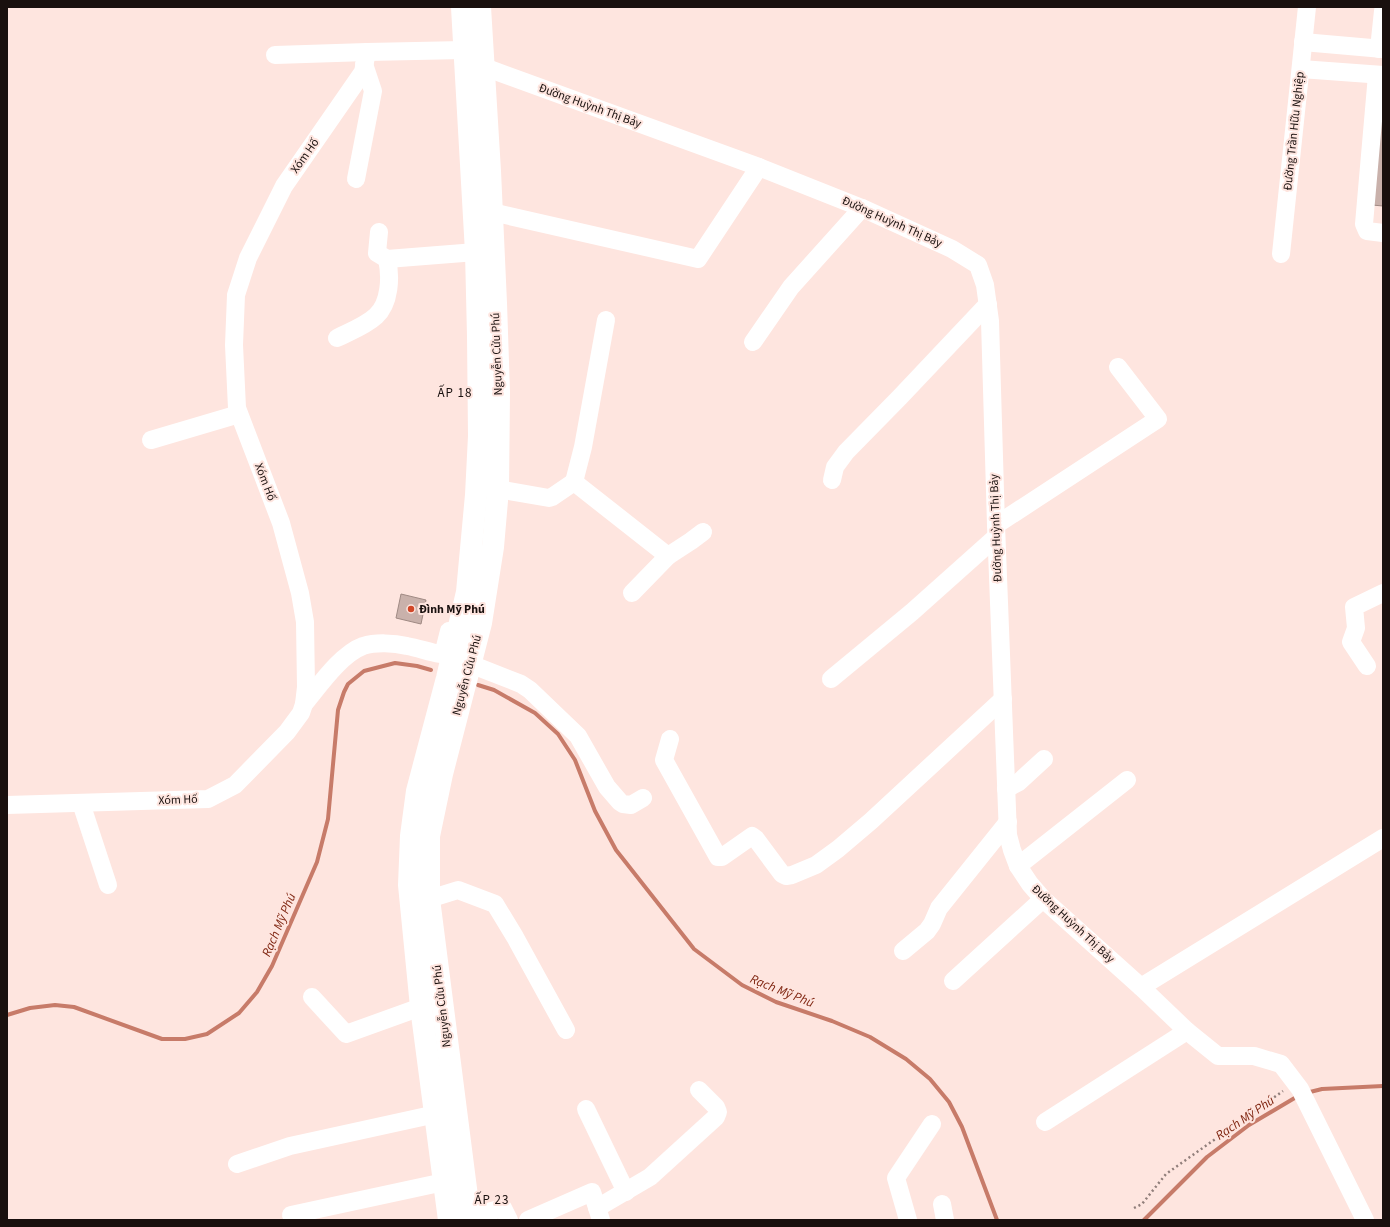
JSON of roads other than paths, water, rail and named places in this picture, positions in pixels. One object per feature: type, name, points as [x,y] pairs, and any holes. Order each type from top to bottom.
[{"type":"main road","name":"Nguyễn Cửu Phú","points":[[462,7],[476,252],[479,436],[476,495],[467,592],[447,678],[417,791],[411,836],[408,885],[444,1182],[462,1219]]},
{"type":"main road","name":"Nguyễn Cửu Phú","points":[[462,1219],[429,898],[429,836],[442,774],[481,623],[493,547],[498,488],[499,392],[492,212],[480,7]]},
{"type":"main road","points":[[464,50],[484,67]]},
{"type":"street","name":"Đường Trần Hữu Nghiệp","points":[[1281,254],[1301,69],[1306,7]]},
{"type":"street","points":[[1303,42],[1381,49],[1383,11]]},
{"type":"street","points":[[275,55],[366,58],[464,50]]},
{"type":"street","points":[[356,179],[373,91],[366,58]]},
{"type":"street","name":"Xóm Hố","points":[[7,805],[208,800],[235,785],[287,732],[298,718],[304,704],[306,687],[305,622],[300,593],[281,523],[237,408],[234,345],[236,295],[248,258],[284,186],[363,72],[366,58]]},
{"type":"street","name":"Đường Huỳnh Thị Bảy","points":[[484,67],[759,167],[862,208],[952,248],[978,265],[985,285],[990,321],[996,531],[1008,835],[1018,866],[1030,884],[1043,899],[1141,987],[1187,1031],[1218,1056],[1254,1056],[1281,1064],[1298,1086],[1360,1206],[1365,1220]]},
{"type":"street","points":[[1301,69],[1380,75],[1364,224],[1367,232],[1383,233]]},
{"type":"street","points":[[492,212],[698,259],[759,167]]},
{"type":"street","points":[[753,342],[791,287],[862,208]]},
{"type":"street","points":[[379,232],[377,253],[387,260],[476,252]]},
{"type":"street","points":[[337,338],[364,325],[377,315],[385,302],[389,286],[389,268],[387,260]]},
{"type":"street","points":[[832,480],[835,467],[846,452],[988,304]]},
{"type":"street","points":[[498,488],[549,498],[574,482],[583,447],[606,320]]},
{"type":"street","points":[[831,679],[912,612],[996,531],[1158,419],[1118,368]]},
{"type":"street","points":[[151,440],[239,414]]},
{"type":"street","points":[[574,482],[668,556]]},
{"type":"street","points":[[632,592],[668,556],[691,542],[702,532]]},
{"type":"street","points":[[304,704],[342,660],[350,653],[364,646],[380,644],[401,645],[439,654],[442,653],[445,648],[456,601],[467,592]]},
{"type":"street","points":[[1367,666],[1351,642],[1356,628],[1354,607],[1383,593]]},
{"type":"street","points":[[470,664],[515,681],[530,690],[578,736],[607,787],[621,803],[631,805],[643,798]]},
{"type":"street","points":[[670,739],[664,760],[718,857],[722,857],[752,836],[756,839],[782,874],[790,876],[816,865],[838,849],[877,816],[1003,699]]},
{"type":"street","points":[[1006,789],[1019,782],[1044,759]]},
{"type":"street","points":[[1018,866],[1127,780]]},
{"type":"street","points":[[81,803],[108,885]]},
{"type":"street","points":[[903,951],[927,931],[942,903],[1008,822]]},
{"type":"street","points":[[1141,987],[1383,838]]},
{"type":"street","points":[[429,898],[458,890],[495,904],[515,937],[566,1030]]},
{"type":"street","points":[[953,981],[1043,899]]},
{"type":"street","points":[[312,997],[346,1034],[422,1006]]},
{"type":"street","points":[[1045,1122],[1187,1031]]},
{"type":"street","points":[[528,1220],[592,1192],[599,1214],[626,1192],[650,1177],[716,1117],[718,1112],[716,1108],[699,1090]]},
{"type":"street","points":[[586,1108],[626,1192]]},
{"type":"street","points":[[237,1164],[290,1146],[436,1114]]},
{"type":"street","points":[[908,1220],[896,1178],[932,1124]]},
{"type":"street","points":[[291,1215],[444,1182]]},
{"type":"street","points":[[462,1219],[503,1208],[509,1220]]},
{"type":"waterway","name":"Rạch Mỹ Phú","points":[[7,1015],[30,1008],[55,1005],[74,1007],[162,1039],[185,1039],[207,1034],[239,1013],[257,992],[272,966],[317,862],[328,819],[338,710],[348,684],[364,671],[395,663],[417,666],[431,670]]},
{"type":"waterway","name":"Rạch Mỹ Phú","points":[[478,685],[494,690],[535,713],[558,734],[575,760],[595,811],[616,850],[694,949],[742,985],[776,1002],[832,1021],[870,1037],[906,1059],[930,1079],[949,1102],[962,1127],[997,1220]]},
{"type":"waterway","name":"Rạch Mỹ Phú","points":[[1306,1093],[1322,1089],[1383,1086]]},
{"type":"waterway","name":"Rạch Mỹ Phú","points":[[1144,1220],[1207,1157],[1249,1125],[1298,1096]]},
{"type":"place","name":"Đình Mỹ Phú","points":[[411,609]]},
{"type":"district","name":"ẤP 18","points":[[455,393]]},
{"type":"district","name":"ẤP 23","points":[[492,1200]]}]
